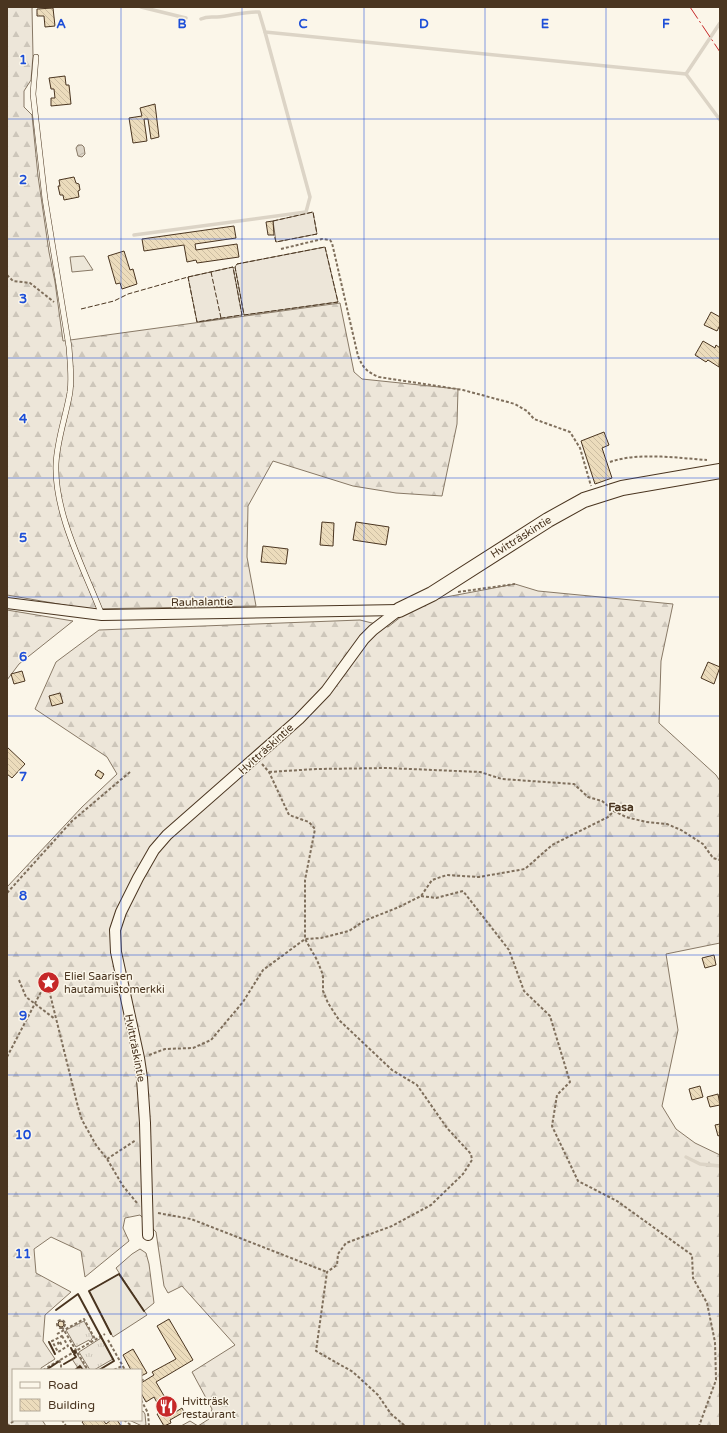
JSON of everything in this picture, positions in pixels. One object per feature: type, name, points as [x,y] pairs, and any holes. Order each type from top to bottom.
[{"type":"street","name":"Hvitträskintie","points":[[148,1235],[146,1132],[139,1058],[116,952],[115,930],[118,919],[138,878],[154,850],[167,834],[299,719],[326,691],[364,639],[399,610],[437,591],[548,520],[584,500],[622,488],[720,471]]},
{"type":"street","name":"Rauhalantie","points":[[7,603],[102,616],[399,610]]},
{"type":"lane","points":[[36,57],[33,94],[41,169],[69,347],[71,370],[70,391],[56,462],[56,480],[63,514],[102,616]]},
{"type":"path","points":[[281,249],[322,239],[330,240],[332,243],[358,356],[363,366],[370,373],[379,377],[463,390],[515,404],[527,411],[534,418],[570,432],[580,448],[594,497]]},
{"type":"path","points":[[7,274],[13,281],[30,283],[58,305]]},
{"type":"path","points":[[610,462],[619,459],[654,457],[710,460]]},
{"type":"path","points":[[437,591],[459,592],[515,584]]},
{"type":"path","points":[[256,758],[269,772],[289,815],[309,822],[315,829],[305,880],[305,939],[317,960],[323,975],[323,992],[328,1004],[339,1020],[392,1070],[417,1085],[447,1128],[471,1154],[472,1160],[463,1174],[431,1205],[392,1226],[346,1243],[338,1254],[337,1265],[326,1272]]},
{"type":"path","points":[[269,772],[316,769],[387,768],[480,772],[502,779],[574,784],[588,797],[602,801],[614,811],[626,817],[646,822],[667,824],[681,830],[703,844],[713,858],[720,860]]},
{"type":"path","points":[[7,893],[72,821],[130,772]]},
{"type":"path","points":[[139,1058],[165,1050],[193,1048],[211,1040],[243,1002],[263,970],[305,939],[321,938],[349,931],[364,921],[399,907],[421,896],[432,880],[447,875],[479,877],[525,869],[552,846],[608,817],[614,811]]},
{"type":"path","points":[[421,896],[436,898],[463,891],[509,950],[524,991],[550,1016],[570,1082],[557,1095],[552,1126],[578,1181],[616,1201],[692,1255],[693,1278],[707,1303],[715,1342],[716,1380],[699,1426]]},
{"type":"path","points":[[19,980],[26,997],[56,1020]]},
{"type":"path","points":[[44,982],[48,986],[80,1113],[96,1145],[107,1159],[123,1186],[143,1208],[148,1211],[191,1219],[326,1272]]},
{"type":"path","points":[[7,1057],[42,990],[48,986]]},
{"type":"path","points":[[107,1159],[131,1144],[146,1132]]},
{"type":"path","points":[[326,1272],[316,1351],[353,1372],[378,1395],[391,1414],[405,1426]]},
{"type":"path","points":[[56,1334],[63,1328],[84,1319],[95,1339]]},
{"type":"path","points":[[63,1328],[87,1369]]},
{"type":"path","points":[[45,1369],[105,1334]]},
{"type":"path","points":[[62,1336],[65,1341],[68,1346],[58,1352],[52,1341],[62,1336]]},
{"type":"path","points":[[55,1347],[69,1338]]},
{"type":"path","points":[[57,1339],[63,1349]]},
{"type":"path","points":[[108,1340],[124,1369]]},
{"type":"path","points":[[59,1360],[61,1369]]},
{"type":"path","points":[[116,1369],[122,1366]]},
{"type":"path","points":[[142,1402],[148,1413],[149,1426]]},
{"type":"green space","points":[[7,7],[34,7],[32,8],[33,56],[31,80],[24,91],[24,107],[32,115],[38,176],[63,341],[340,303],[354,372],[362,379],[458,389],[457,424],[442,496],[396,493],[353,486],[273,461],[248,506],[247,557],[256,606],[87,609],[7,595]]},
{"type":"green space","points":[[313,212],[317,234],[276,242],[273,221]]},
{"type":"green space","points":[[325,247],[338,302],[244,315],[235,267],[237,264]]},
{"type":"green space","points":[[233,267],[242,315],[197,322],[188,277]]},
{"type":"green space","points":[[515,584],[538,591],[673,604],[661,661],[659,723],[716,775],[720,781],[720,943],[666,954],[678,1030],[662,1106],[676,1129],[695,1143],[720,1155],[720,1426],[198,1426],[209,1419],[212,1409],[192,1372],[235,1345],[182,1286],[168,1293],[164,1286],[156,1232],[140,1215],[125,1218],[123,1228],[129,1241],[85,1277],[81,1251],[51,1237],[34,1249],[36,1273],[71,1292],[45,1315],[43,1341],[55,1359],[41,1369],[12,1369],[12,1421],[43,1421],[46,1426],[7,1426],[7,887],[82,807],[117,774],[107,757],[35,709],[56,662],[99,630],[360,620],[388,627],[402,616],[430,600]]},
{"type":"green space","points":[[7,610],[73,621],[19,664],[7,680]]},
{"type":"green space","points":[[140,1249],[146,1253],[149,1264],[154,1303],[144,1311],[116,1268]]},
{"type":"green space","points":[[84,1321],[93,1337],[90,1342],[89,1340],[76,1347],[66,1330]]},
{"type":"green space","points":[[101,1338],[113,1359],[96,1369],[89,1369],[79,1352]]},
{"type":"green space","points":[[76,1352],[86,1369],[82,1369],[80,1366],[78,1368],[72,1359],[76,1357],[74,1354]]},
{"type":"green space","points":[[142,1412],[145,1414],[146,1425],[142,1426],[131,1421],[142,1421]]},
{"type":"green space","points":[[190,1421],[198,1426],[181,1426]]},
{"type":"shaded area","points":[[84,256],[93,270],[72,272],[70,257]]},
{"type":"shaded area","points":[[119,1274],[147,1315],[113,1337],[89,1291]]},
{"type":"water","points":[[78,145],[82,145],[84,147],[85,154],[82,157],[78,156],[76,148]]},
{"type":"building","points":[[53,8],[55,26],[45,27],[44,16],[37,16],[37,9]]},
{"type":"building","points":[[65,76],[66,85],[69,85],[71,104],[51,106],[51,98],[55,98],[54,89],[51,89],[49,78]]},
{"type":"building","points":[[155,104],[159,137],[151,139],[148,119],[144,119],[147,141],[133,143],[129,118],[142,116],[140,108]]},
{"type":"building","points":[[74,177],[76,183],[79,184],[79,197],[64,200],[63,195],[60,195],[58,186],[60,186],[59,180]]},
{"type":"building","points":[[273,221],[274,235],[268,235],[266,222]]},
{"type":"building","points":[[234,226],[236,238],[195,244],[196,250],[237,244],[239,257],[197,263],[196,260],[187,262],[184,245],[144,251],[142,239]]},
{"type":"building","points":[[124,251],[130,270],[133,269],[137,284],[122,289],[120,283],[116,284],[108,256]]},
{"type":"building","points":[[711,312],[720,317],[720,325],[717,331],[704,325]]},
{"type":"building","points":[[703,341],[715,348],[716,345],[720,348],[719,367],[708,360],[706,362],[695,355]]},
{"type":"building","points":[[604,432],[609,445],[602,448],[612,478],[595,484],[581,441]]},
{"type":"building","points":[[322,522],[334,523],[333,546],[320,545]]},
{"type":"building","points":[[356,522],[389,527],[386,545],[353,540]]},
{"type":"building","points":[[263,546],[288,549],[286,564],[261,562]]},
{"type":"building","points":[[708,662],[720,667],[714,684],[701,678]]},
{"type":"building","points":[[22,671],[25,681],[14,684],[11,674]]},
{"type":"building","points":[[60,693],[63,703],[52,706],[49,696]]},
{"type":"building","points":[[7,747],[25,764],[12,778],[7,774]]},
{"type":"building","points":[[98,770],[104,774],[101,779],[95,775]]},
{"type":"building","points":[[714,955],[716,965],[705,968],[702,958]]},
{"type":"building","points":[[700,1086],[703,1097],[692,1100],[689,1089]]},
{"type":"building","points":[[718,1094],[720,1105],[710,1107],[707,1097]]},
{"type":"building","points":[[720,1124],[720,1135],[718,1136],[715,1125]]},
{"type":"building","points":[[169,1319],[193,1360],[156,1382],[174,1413],[182,1408],[184,1412],[170,1420],[171,1423],[164,1426],[157,1414],[162,1412],[154,1397],[146,1402],[142,1395],[142,1382],[154,1375],[152,1372],[176,1359],[157,1326]]},
{"type":"building","points":[[61,1321],[64,1324],[61,1327],[58,1324]]},
{"type":"building","points":[[133,1349],[147,1373],[142,1376],[142,1369],[130,1369],[123,1355]]},
{"type":"building","points":[[104,1421],[106,1424],[110,1421],[118,1421],[121,1426],[85,1426],[82,1422]]},
{"type":"waterway","points":[[141,7],[186,18]]},
{"type":"waterway","points":[[201,19],[248,12],[259,12],[265,32],[686,74],[720,120]]},
{"type":"waterway","points":[[686,74],[720,23]]},
{"type":"waterway","points":[[134,235],[306,212],[310,197],[265,32]]},
{"type":"waterway","points":[[686,1157],[700,1164],[720,1166]]},
{"type":"fence","points":[[273,221],[313,212],[317,234],[276,242],[274,235]]},
{"type":"fence","points":[[325,247],[338,302],[244,315],[235,267],[237,264],[325,247]]},
{"type":"fence","points":[[81,309],[114,301],[128,294],[188,277],[233,267],[242,315],[197,322],[188,277]]},
{"type":"fence","points":[[211,272],[221,318]]},
{"type":"wall","points":[[111,1334],[89,1291],[119,1274],[144,1311]]},
{"type":"wall","points":[[56,1310],[78,1294],[114,1361],[101,1369]]},
{"type":"wall","points":[[49,1342],[55,1354]]},
{"type":"wall","points":[[71,1348],[73,1352],[75,1351]]},
{"type":"wall","points":[[64,1364],[76,1357],[74,1354],[76,1352]]},
{"type":"wall","points":[[48,1369],[58,1362]]},
{"type":"wall","points":[[76,1369],[80,1366],[82,1369]]},
{"type":"power","points":[[690,7],[720,52]]},
{"type":"place","name":"Eliel Saarisen hautamuistomerkki","points":[[49,982]]},
{"type":"place","name":"Hvitträsk restaurant","points":[[166,1407]]},
{"type":"district","name":"Fasa","points":[[621,807]]}]
